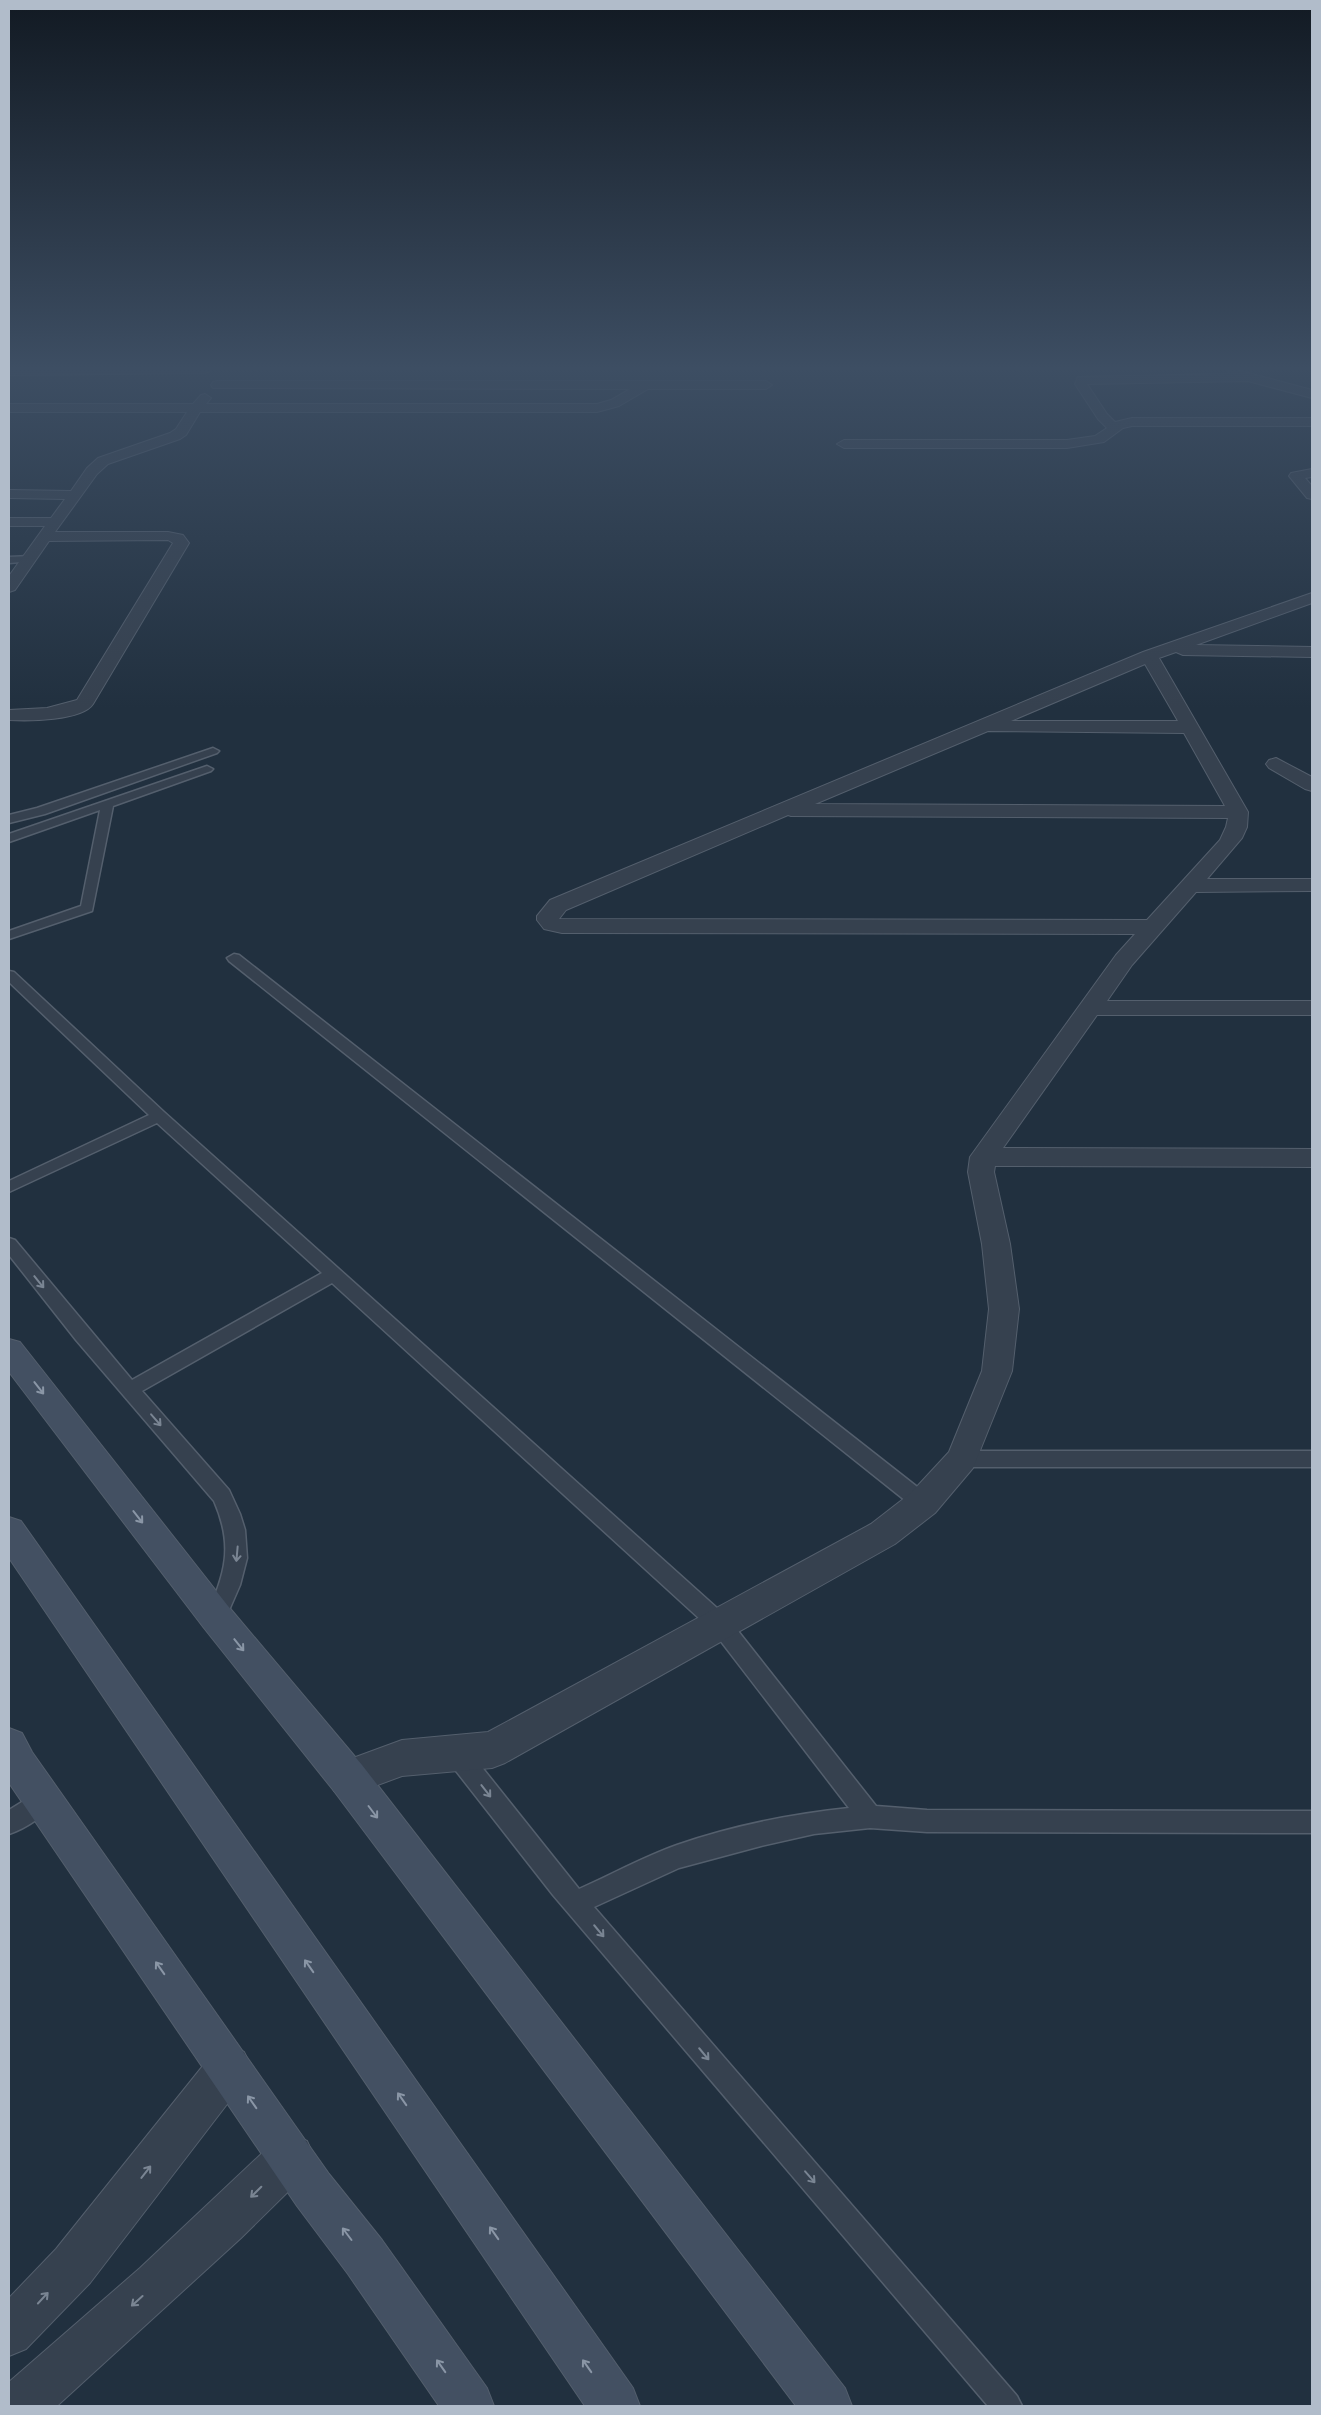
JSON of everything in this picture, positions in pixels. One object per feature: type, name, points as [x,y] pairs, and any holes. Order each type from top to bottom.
[{"type":"main road","points":[[9,1350],[216,1617],[348,1778],[827,2406]]},
{"type":"main road","points":[[9,1531],[615,2406]]},
{"type":"main road","points":[[12,1761],[43,1800],[290,2157],[364,2257],[469,2406]]},
{"type":"street","points":[[9,588],[84,482]]},
{"type":"street","points":[[1301,482],[1312,495]]},
{"type":"street","points":[[9,494],[75,495]]},
{"type":"street","points":[[9,522],[56,522]]},
{"type":"street","points":[[9,715],[49,715],[71,710],[84,704],[181,544],[178,538],[168,536],[46,537]]},
{"type":"street","points":[[1153,927],[562,926],[552,924],[548,920],[550,911],[558,906],[979,726],[1158,653],[1312,598]]},
{"type":"street","points":[[1279,610],[1312,615]]},
{"type":"street","points":[[1158,653],[1312,652]]},
{"type":"street","points":[[348,1778],[402,1758],[492,1750],[883,1534],[924,1503],[962,1458],[997,1371],[1004,1309],[996,1244],[981,1172],[983,1157],[1124,960],[1236,832],[1240,821],[1238,812],[1190,727],[1158,653]]},
{"type":"street","points":[[979,726],[1190,727]]},
{"type":"street","points":[[1276,764],[1312,786]]},
{"type":"street","points":[[780,810],[1238,812]]},
{"type":"street","points":[[1189,886],[1312,885]]},
{"type":"street","points":[[1090,1008],[1312,1008]]},
{"type":"street","points":[[983,1157],[1312,1158]]},
{"type":"street","points":[[9,2332],[73,2266],[229,2067]]},
{"type":"street","points":[[19,2406],[74,2360],[243,2205],[290,2157]]},
{"type":"lane","points":[[9,560],[31,559]]},
{"type":"lane","points":[[9,819],[40,811],[212,751]]},
{"type":"lane","points":[[9,838],[207,769]]},
{"type":"lane","points":[[9,935],[87,908],[106,804]]},
{"type":"lane","points":[[234,958],[924,1503]]},
{"type":"lane","points":[[9,975],[159,1116],[720,1624],[870,1817]]},
{"type":"lane","points":[[9,1187],[159,1116]]},
{"type":"lane","points":[[9,1244],[82,1335],[222,1496],[230,1512],[238,1543],[235,1574],[216,1617]]},
{"type":"lane","points":[[129,1390],[334,1274]]},
{"type":"lane","points":[[962,1458],[1312,1459]]},
{"type":"lane","points":[[456,1752],[575,1903],[1007,2406]]},
{"type":"lane","points":[[9,1823],[43,1800]]},
{"type":"lane","points":[[575,1903],[677,1856],[761,1834],[814,1823],[870,1817],[927,1822],[1312,1822]]}]
